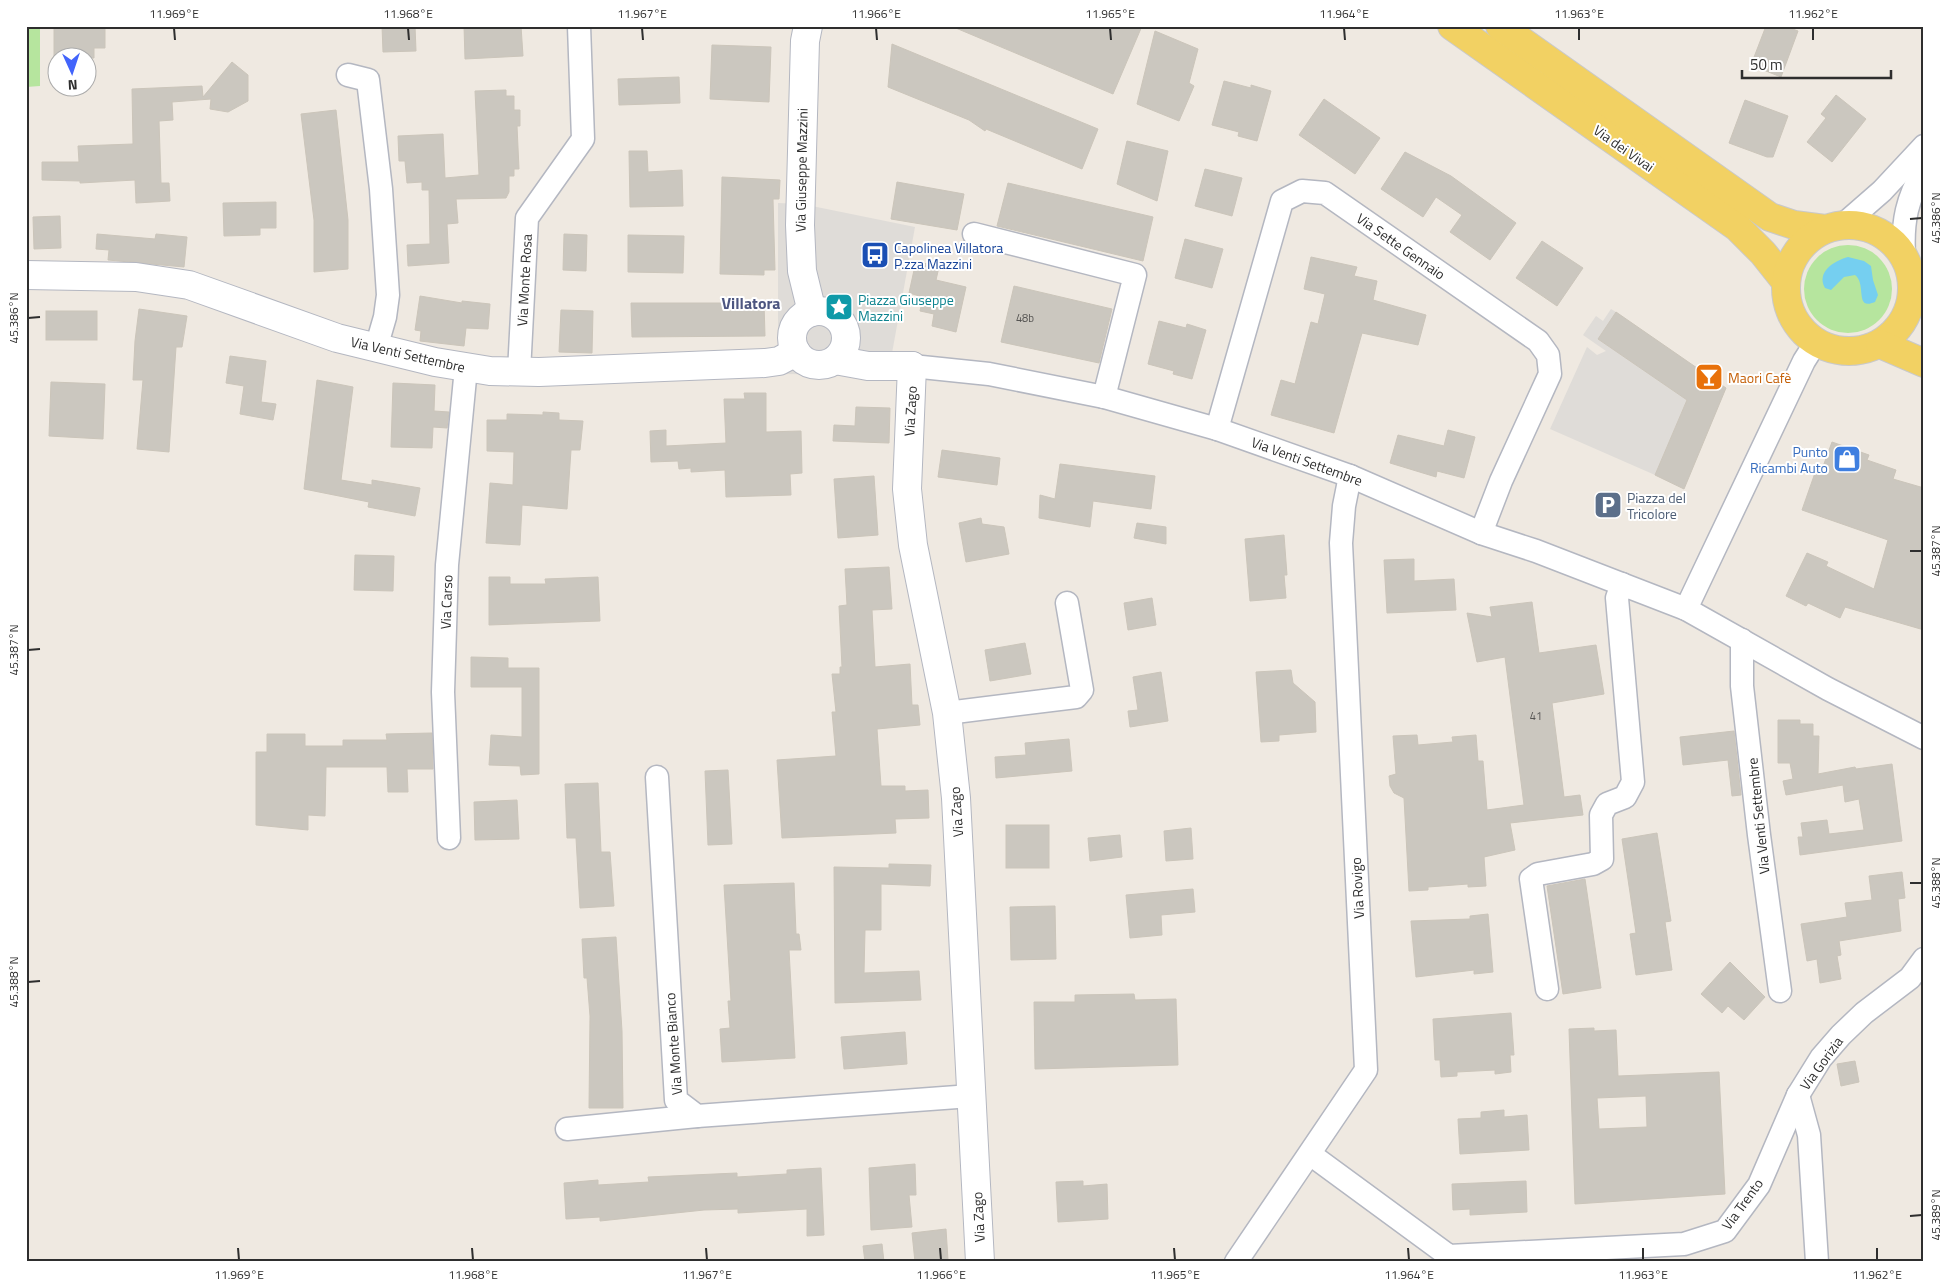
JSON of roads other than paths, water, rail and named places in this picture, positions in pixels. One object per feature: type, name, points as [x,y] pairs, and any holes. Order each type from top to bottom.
[{"type":"main road","name":"Via dei Vivai","points":[[1452,26],[1737,227],[1763,253],[1786,282]]},
{"type":"main road","name":"Via dei Vivai","points":[[1500,26],[1770,217],[1794,225],[1834,227]]},
{"type":"main road","points":[[1862,226],[1880,232],[1895,243],[1904,255],[1912,278],[1918,304],[1895,332],[1880,344],[1864,350],[1847,352],[1831,349],[1816,342],[1802,331],[1792,316],[1787,299],[1786,282],[1790,265],[1798,250],[1810,238],[1834,227],[1862,226]]},
{"type":"main road","points":[[1880,344],[1924,363]]},
{"type":"street","name":"Via Monte Rosa","points":[[519,372],[527,218],[583,139],[579,26]]},
{"type":"street","name":"Via Giuseppe Mazzini","points":[[808,26],[805,41],[800,225],[802,271],[812,312]]},
{"type":"street","points":[[348,75],[368,80],[381,189],[388,295],[385,316],[376,348]]},
{"type":"street","points":[[1834,227],[1882,191],[1924,146]]},
{"type":"street","points":[[1904,255],[1902,227],[1909,202],[1924,169]]},
{"type":"street","name":"Via Sette Gennaio","points":[[1217,429],[1282,201],[1302,191],[1325,192],[1538,341],[1545,349],[1550,374],[1501,481],[1482,533]]},
{"type":"street","points":[[974,234],[1135,275],[1104,397]]},
{"type":"street","name":"Via Venti Settembre","points":[[26,275],[136,277],[189,285],[337,338],[466,368],[519,372],[765,363],[779,361],[796,352]]},
{"type":"street","points":[[812,312],[829,312],[836,317],[846,331],[862,347],[912,366],[868,366],[834,360],[818,365],[802,359],[796,352],[792,336],[794,328],[804,316],[812,312]]},
{"type":"street","points":[[834,360],[845,347],[846,331]]},
{"type":"street","points":[[1686,609],[1804,361],[1816,342]]},
{"type":"street","name":"Via Venti Settembre","points":[[912,366],[989,374],[1104,397],[1217,429],[1350,476],[1482,533],[1686,609],[1828,689],[1924,738]]},
{"type":"street","name":"Via Zago","points":[[912,366],[907,489],[913,545],[947,713],[956,798],[980,1262]]},
{"type":"street","name":"Via Carso","points":[[449,838],[443,692],[447,566],[466,368]]},
{"type":"street","name":"Via Rovigo","points":[[1236,1262],[1366,1070],[1341,542],[1344,506],[1350,476]]},
{"type":"street","points":[[1547,990],[1531,879],[1538,874],[1593,864],[1602,859],[1601,815],[1607,804],[1624,797],[1633,782],[1617,598],[1622,584]]},
{"type":"street","points":[[947,713],[1076,697],[1082,690],[1066,603]]},
{"type":"street","name":"Via Venti Settembre","points":[[1742,640],[1742,686],[1759,835],[1780,990]]},
{"type":"street","name":"Via Monte Bianco","points":[[657,777],[676,1100],[697,1116]]},
{"type":"street","name":"Via Gorizia","points":[[1817,1262],[1809,1135],[1798,1095],[1822,1058],[1841,1034],[1864,1013],[1910,978],[1924,959]]},
{"type":"street","name":"Via Trento","points":[[1310,1154],[1449,1256],[1684,1244],[1725,1231],[1759,1185],[1798,1095]]},
{"type":"street","points":[[568,1129],[697,1116],[971,1096]]},
{"type":"water","points":[[1848,257],[1864,261],[1871,266],[1878,295],[1875,302],[1865,303],[1860,284],[1855,275],[1844,277],[1831,290],[1825,288],[1823,277],[1825,272],[1832,264]]},
{"type":"place","name":"Capolinea Villatora P.zza Mazzini","points":[[875,255]]},
{"type":"place","name":"Piazza Giuseppe Mazzini","points":[[839,307]]},
{"type":"place","name":"Maori Cafè","points":[[1709,377]]},
{"type":"place","name":"Punto Ricambi Auto","points":[[1847,459]]},
{"type":"place","name":"Piazza del Tricolore","points":[[1608,505]]},
{"type":"district","name":"Villatora","points":[[751,303]]}]
